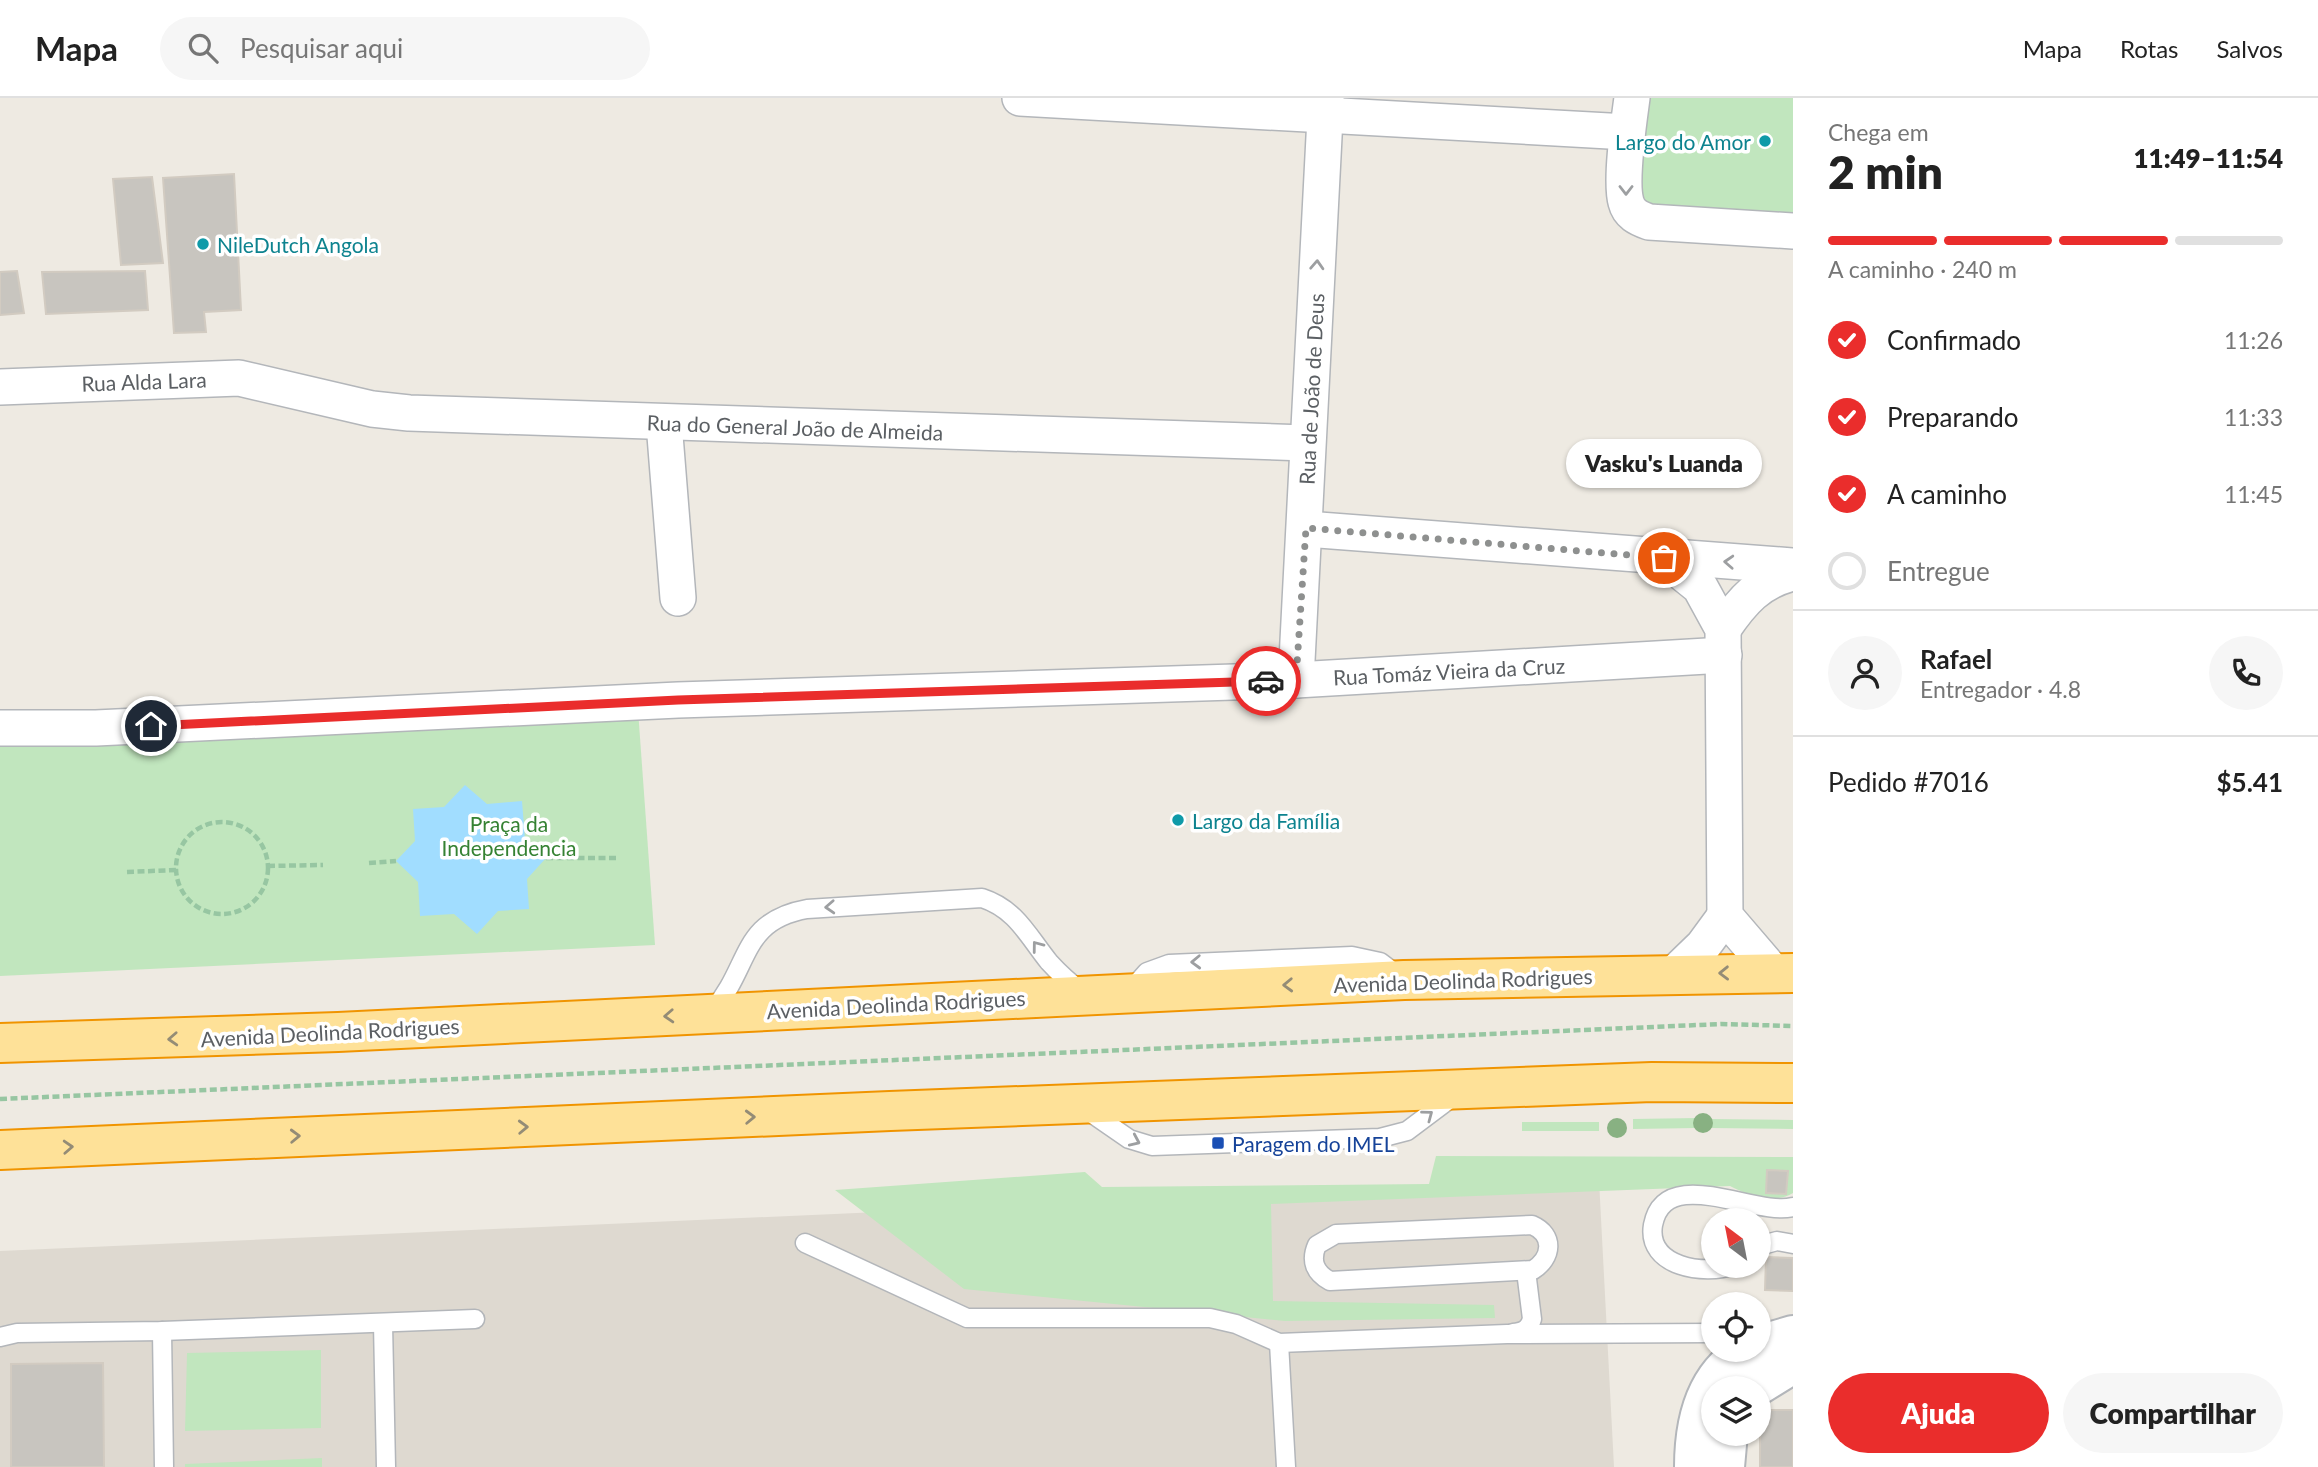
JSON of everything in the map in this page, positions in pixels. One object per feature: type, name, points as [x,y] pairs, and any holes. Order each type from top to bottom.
[{"type":"highway","name":"Avenida Deolinda Rodrigues","points":[[0,1043],[159,1040],[1130,991],[1783,972]]},
{"type":"highway","points":[[0,1150],[1463,1089],[1652,1082],[1793,1083]]},
{"type":"street","points":[[1020,98],[1326,107],[1627,132]]},
{"type":"street","points":[[1632,98],[1627,132],[1626,202],[1634,216],[1649,222],[1793,231]]},
{"type":"street","name":"Rua de João de Deus","points":[[1296,680],[1306,528],[1306,443],[1326,107]]},
{"type":"street","name":"Rua Alda Lara","points":[[0,387],[239,379],[287,389]]},
{"type":"street","name":"Rua do General João de Almeida","points":[[287,389],[372,409],[409,413],[1306,443]]},
{"type":"street","points":[[664,423],[678,598]]},
{"type":"street","points":[[1306,528],[1793,566]]},
{"type":"street","points":[[1664,558],[1700,587],[1723,642],[1725,916],[1703,946],[1674,974]]},
{"type":"street","points":[[1723,642],[1741,603],[1757,588],[1793,573]]},
{"type":"street","name":"Rua Tomáz Vieira da Cruz","points":[[0,728],[96,728],[678,700],[1296,680],[1723,642]]},
{"type":"street","points":[[1725,916],[1783,972]]},
{"type":"street","points":[[1771,1341],[1793,1334]]},
{"type":"street","points":[[1695,1467],[1697,1433],[1706,1396],[1722,1371],[1734,1362]]},
{"type":"street","points":[[1771,1378],[1793,1364]]},
{"type":"street","points":[[1725,1467],[1727,1446]]},
{"type":"lane","points":[[709,1014],[725,996],[756,936],[769,921],[784,913],[982,898],[1000,904],[1017,918],[1059,973],[1085,995]]},
{"type":"lane","points":[[1701,1268],[1670,1261],[1655,1244],[1654,1221],[1667,1202],[1688,1194],[1709,1194],[1763,1208]]},
{"type":"lane","points":[[1771,1210],[1793,1207]]},
{"type":"lane","points":[[1532,1225],[1544,1233],[1549,1247],[1545,1261],[1533,1270],[1526,1271],[1330,1282],[1318,1273],[1312,1259],[1317,1245],[1336,1234],[1532,1225]]},
{"type":"lane","points":[[805,1243],[967,1318],[1210,1318],[1236,1324],[1279,1343],[1507,1334],[1701,1333]]},
{"type":"lane","points":[[1771,1243],[1793,1244]]},
{"type":"lane","points":[[1507,1334],[1524,1332],[1530,1326],[1532,1309],[1526,1271]]},
{"type":"lane","points":[[0,1338],[17,1333],[162,1331],[475,1319]]},
{"type":"lane","points":[[383,1324],[386,1467]]},
{"type":"lane","points":[[162,1331],[164,1467]]},
{"type":"lane","points":[[1771,1333],[1793,1334]]},
{"type":"lane","points":[[1279,1343],[1286,1467]]},
{"type":"path","points":[[229,822],[244,827],[257,837],[265,851],[268,866],[267,881],[250,904],[223,914],[209,913],[185,897],[176,870],[178,854],[186,840],[198,829],[213,823],[229,822]]},
{"type":"path","points":[[546,858],[617,858]]},
{"type":"path","points":[[369,863],[396,862]]},
{"type":"path","points":[[268,866],[323,865]]},
{"type":"path","points":[[127,872],[176,870]]},
{"type":"path","points":[[0,1099],[1721,1024],[1793,1026]]},
{"type":"shaded area","points":[[1599,1180],[1614,1467],[0,1467],[0,1251]]},
{"type":"green space","points":[[1643,98],[1793,98],[1793,215],[1636,207]]},
{"type":"green space","name":"Praça da Independencia","points":[[638,710],[655,945],[0,976],[0,744]]},
{"type":"green space","points":[[1697,1118],[1697,1128],[1633,1129],[1633,1119]]},
{"type":"green space","points":[[1709,1119],[1793,1120],[1793,1129],[1709,1128]]},
{"type":"green space","points":[[1522,1122],[1599,1122],[1599,1131],[1522,1131]]},
{"type":"green space","points":[[1436,1156],[1793,1157],[1793,1193],[1769,1199],[1753,1196],[1730,1186],[1271,1204],[1273,1301],[1494,1305],[1495,1318],[1285,1321],[964,1289],[835,1190],[1085,1172],[1102,1187],[1429,1184]]},
{"type":"green space","points":[[321,1350],[321,1428],[185,1431],[187,1353]]},
{"type":"green space","points":[[322,1458],[322,1467],[185,1467],[185,1464]]},
{"type":"water","points":[[465,785],[487,804],[522,801],[525,839],[546,858],[527,879],[529,909],[498,911],[477,934],[454,914],[420,916],[418,882],[396,861],[415,841],[413,809],[444,807]]},
{"type":"building","name":"NileDutch Angola","points":[[234,174],[241,310],[204,312],[206,332],[174,333],[163,178]]},
{"type":"building","points":[[152,177],[163,263],[121,265],[113,179]]},
{"type":"building","points":[[17,271],[24,313],[0,315],[0,272]]},
{"type":"building","points":[[145,271],[148,310],[46,314],[42,272]]},
{"type":"building","points":[[1767,1170],[1788,1171],[1786,1194],[1766,1193]]},
{"type":"building","points":[[1771,1257],[1793,1258],[1793,1291],[1765,1290],[1765,1278],[1771,1278]]},
{"type":"building","points":[[103,1363],[104,1467],[11,1467],[11,1364]]},
{"type":"building","points":[[1771,1410],[1793,1410],[1793,1467],[1760,1467],[1760,1446],[1771,1446]]},
{"type":"way so far","points":[[1266,681],[1296,680],[1306,528],[1664,558]]},
{"type":"place","name":"Largo do Amor","points":[[1765,141]]},
{"type":"place","name":"NileDutch Angola","points":[[203,244]]},
{"type":"place","name":"Vasku's Luanda","points":[[1664,558]]},
{"type":"place","name":"Largo da Família","points":[[1178,820]]},
{"type":"place","name":"Paragem do IMEL","points":[[1218,1143]]},
{"type":"route","points":[[151,726],[678,700],[1266,681]]}]
